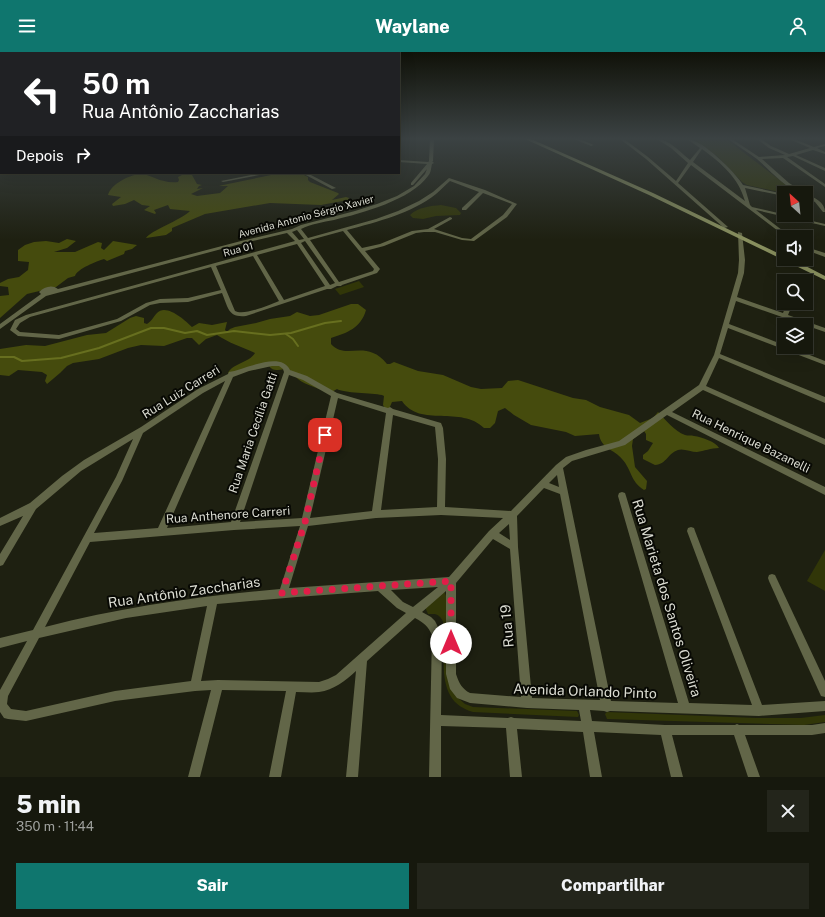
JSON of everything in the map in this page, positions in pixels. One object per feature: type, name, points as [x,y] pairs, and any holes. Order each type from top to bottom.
[{"type":"main road","points":[[605,173],[726,227],[740,235]]},
{"type":"main road","points":[[608,173],[777,253]]},
{"type":"main road","points":[[803,266],[825,276]]},
{"type":"main road","points":[[806,266],[825,276]]},
{"type":"street","name":"Avenida Antonio Sérgio Xavier","points":[[0,327],[44,294],[52,290],[372,208],[396,199],[412,189],[423,180],[428,173]]},
{"type":"street","points":[[664,173],[726,227]]},
{"type":"street","points":[[676,183],[684,173]]},
{"type":"street","points":[[704,173],[780,230]]},
{"type":"street","points":[[730,173],[742,186],[750,206]]},
{"type":"street","points":[[775,173],[791,186]]},
{"type":"street","points":[[809,173],[825,186]]},
{"type":"street","points":[[248,174],[255,175]]},
{"type":"street","points":[[223,181],[262,174]]},
{"type":"street","points":[[306,174],[334,188]]},
{"type":"street","name":"Rua 01","points":[[224,291],[188,300],[160,301],[148,304],[119,320],[59,337],[31,335],[15,332],[13,330],[15,324],[22,319],[378,220],[414,206],[435,193],[449,179],[483,191]]},
{"type":"street","points":[[818,181],[825,181]]},
{"type":"street","points":[[742,186],[777,194]]},
{"type":"street","points":[[362,250],[386,244],[416,232],[429,230],[441,231],[465,240],[472,240],[505,216],[515,204],[483,191],[464,209]]},
{"type":"street","points":[[813,199],[817,201],[825,211]]},
{"type":"street","points":[[813,201],[825,200]]},
{"type":"street","points":[[750,206],[825,225]]},
{"type":"street","points":[[710,214],[711,221]]},
{"type":"street","points":[[429,230],[450,218]]},
{"type":"street","name":"Avenida Antonio Sérgio Xavier","points":[[283,230],[290,223],[301,225]]},
{"type":"street","points":[[301,225],[306,240],[339,285]]},
{"type":"street","points":[[213,265],[233,312],[238,315],[246,314],[339,285],[372,274],[376,271],[375,267],[344,229]]},
{"type":"street","points":[[283,230],[298,242],[329,288]]},
{"type":"street","points":[[141,430],[119,478],[88,538],[3,695],[2,706],[8,714],[26,716],[115,696],[195,686],[319,687],[340,679],[451,581],[492,534],[513,515],[559,467],[569,459],[586,452],[622,443],[702,387],[717,355],[741,272],[742,260],[740,235]]},
{"type":"street","points":[[813,251],[825,255]]},
{"type":"street","points":[[254,254],[282,302]]},
{"type":"street","points":[[733,298],[825,330]]},
{"type":"street","points":[[785,316],[787,310]]},
{"type":"street","points":[[725,325],[825,363]]},
{"type":"street","points":[[717,355],[825,400]]},
{"type":"street","name":"Rua Luiz Carreri","points":[[0,522],[33,506],[92,459],[141,430],[188,398],[231,374],[255,366],[275,363],[283,364],[286,366],[287,372],[304,378],[335,395],[435,423],[439,428],[442,459],[441,512]]},
{"type":"street","name":"Rua Maria Cecília Gatti","points":[[234,526],[287,372]]},
{"type":"street","points":[[161,532],[231,374]]},
{"type":"street","points":[[702,387],[825,442]]},
{"type":"street","points":[[282,593],[305,522],[335,395]]},
{"type":"street","points":[[376,514],[390,410]]},
{"type":"street","name":"Rua Henrique Bazanelli","points":[[666,412],[825,491]]},
{"type":"street","points":[[559,467],[606,707]]},
{"type":"street","points":[[543,484],[564,492]]},
{"type":"street","name":"Rua Marieta dos Santos Oliveira","points":[[622,496],[684,708]]},
{"type":"street","points":[[0,562],[33,506]]},
{"type":"street","name":"Rua Anthenore Carreri","points":[[88,538],[234,526],[305,522],[376,514],[441,512],[513,515]]},
{"type":"street","name":"Rua 19","points":[[513,515],[514,547],[527,703]]},
{"type":"street","points":[[691,531],[759,711]]},
{"type":"street","points":[[492,534],[514,547]]},
{"type":"street","points":[[772,578],[825,692]]},
{"type":"street","name":"Avenida Orlando Pinto","points":[[451,581],[451,674],[454,685],[461,694],[470,698],[527,703],[606,707],[759,711],[825,706]]},
{"type":"street","name":"Rua Antônio Zaccharias","points":[[0,643],[91,620],[213,600],[282,593],[451,581]]},
{"type":"street","points":[[380,586],[400,605],[428,620],[432,624],[437,635],[435,777]]},
{"type":"street","points":[[195,686],[213,600]]},
{"type":"street","points":[[352,777],[362,660]]},
{"type":"street","points":[[194,777],[218,685]]},
{"type":"street","points":[[276,777],[292,687]]},
{"type":"street","points":[[584,706],[596,777]]},
{"type":"street","points":[[435,720],[511,722],[665,730],[812,730],[825,728]]},
{"type":"street","points":[[511,722],[516,777]]},
{"type":"street","points":[[737,729],[754,777]]},
{"type":"street","points":[[665,730],[677,777]]},
{"type":"green space","points":[[733,173],[770,173],[788,186],[777,186],[777,191],[747,185]]},
{"type":"green space","points":[[137,174],[146,175],[167,182],[178,182],[178,177],[184,174],[192,175],[197,184],[202,185],[197,189],[203,188],[191,194],[197,196],[220,193],[228,186],[219,186],[276,174],[302,174],[308,177],[310,182],[339,194],[332,200],[346,197],[349,198],[348,200],[321,205],[270,203],[205,214],[172,228],[172,231],[166,235],[146,238],[153,232],[190,211],[170,209],[168,205],[154,210],[156,213],[155,214],[144,210],[150,206],[142,205],[134,200],[125,204],[113,206],[112,204],[121,197],[108,195],[113,187],[122,180]]},
{"type":"green space","points":[[441,205],[456,208],[461,213],[460,215],[436,216],[423,219],[413,218],[410,215],[413,212],[429,206]]},
{"type":"green space","points":[[67,239],[76,241],[67,248],[54,252],[75,252],[98,242],[102,243],[101,248],[104,250],[113,241],[137,245],[132,249],[125,251],[124,254],[107,261],[104,259],[88,266],[79,271],[75,276],[68,278],[56,287],[27,294],[0,318],[0,296],[9,295],[8,287],[0,286],[0,283],[8,279],[19,277],[28,270],[29,262],[18,261],[18,250],[25,245],[34,242],[46,241],[59,243]]},
{"type":"green space","points":[[359,281],[364,287],[340,295],[335,289]]},
{"type":"green space","points":[[351,304],[358,304],[366,310],[361,321],[353,329],[331,338],[331,344],[337,349],[343,351],[372,352],[379,356],[387,364],[394,362],[418,371],[443,375],[471,387],[481,389],[502,388],[508,381],[518,380],[573,398],[586,400],[600,407],[629,415],[640,423],[653,418],[658,412],[677,431],[686,435],[705,439],[712,442],[719,448],[697,452],[682,449],[678,450],[672,453],[662,463],[655,465],[643,459],[643,455],[648,451],[653,443],[646,440],[646,434],[644,431],[633,439],[632,446],[635,467],[647,481],[646,489],[644,490],[636,483],[622,459],[602,443],[599,434],[575,436],[566,432],[531,425],[505,408],[498,411],[495,423],[490,428],[484,428],[475,421],[464,418],[419,413],[410,409],[402,401],[392,402],[389,409],[386,410],[383,405],[384,396],[382,395],[337,389],[330,393],[301,381],[291,371],[286,369],[274,370],[269,366],[229,375],[228,373],[233,367],[249,359],[255,353],[231,343],[217,335],[206,339],[199,345],[192,338],[187,338],[164,346],[141,345],[128,348],[99,359],[73,363],[67,366],[47,384],[45,381],[47,375],[42,372],[18,370],[9,376],[0,375],[0,349],[26,345],[45,346],[87,335],[106,333],[130,318],[136,316],[144,318],[144,323],[147,324],[161,310],[170,311],[185,320],[192,327],[199,323],[212,325],[227,322],[225,330],[227,332],[235,327],[290,316],[297,312],[310,316],[319,315]]},
{"type":"green space","points":[[825,550],[825,591],[807,581]]},
{"type":"green space","points":[[443,589],[447,598],[458,698],[465,704],[473,707],[577,711],[579,715],[578,717],[473,712],[462,707],[454,700],[448,692],[445,682],[443,621],[437,615],[428,614],[425,607]]},
{"type":"green space","points":[[607,712],[756,718],[801,718],[825,715],[825,722],[804,725],[607,719],[605,714]]},
{"type":"waterway","points":[[0,357],[14,357],[22,361],[61,358],[99,348],[151,328],[164,328],[185,333],[197,331],[207,335],[234,331],[270,335],[291,333],[325,323],[341,321]]},
{"type":"waterway","points":[[286,334],[293,339],[298,346]]},
{"type":"route","points":[[325,435],[305,522],[282,593],[451,581],[451,643]]}]
